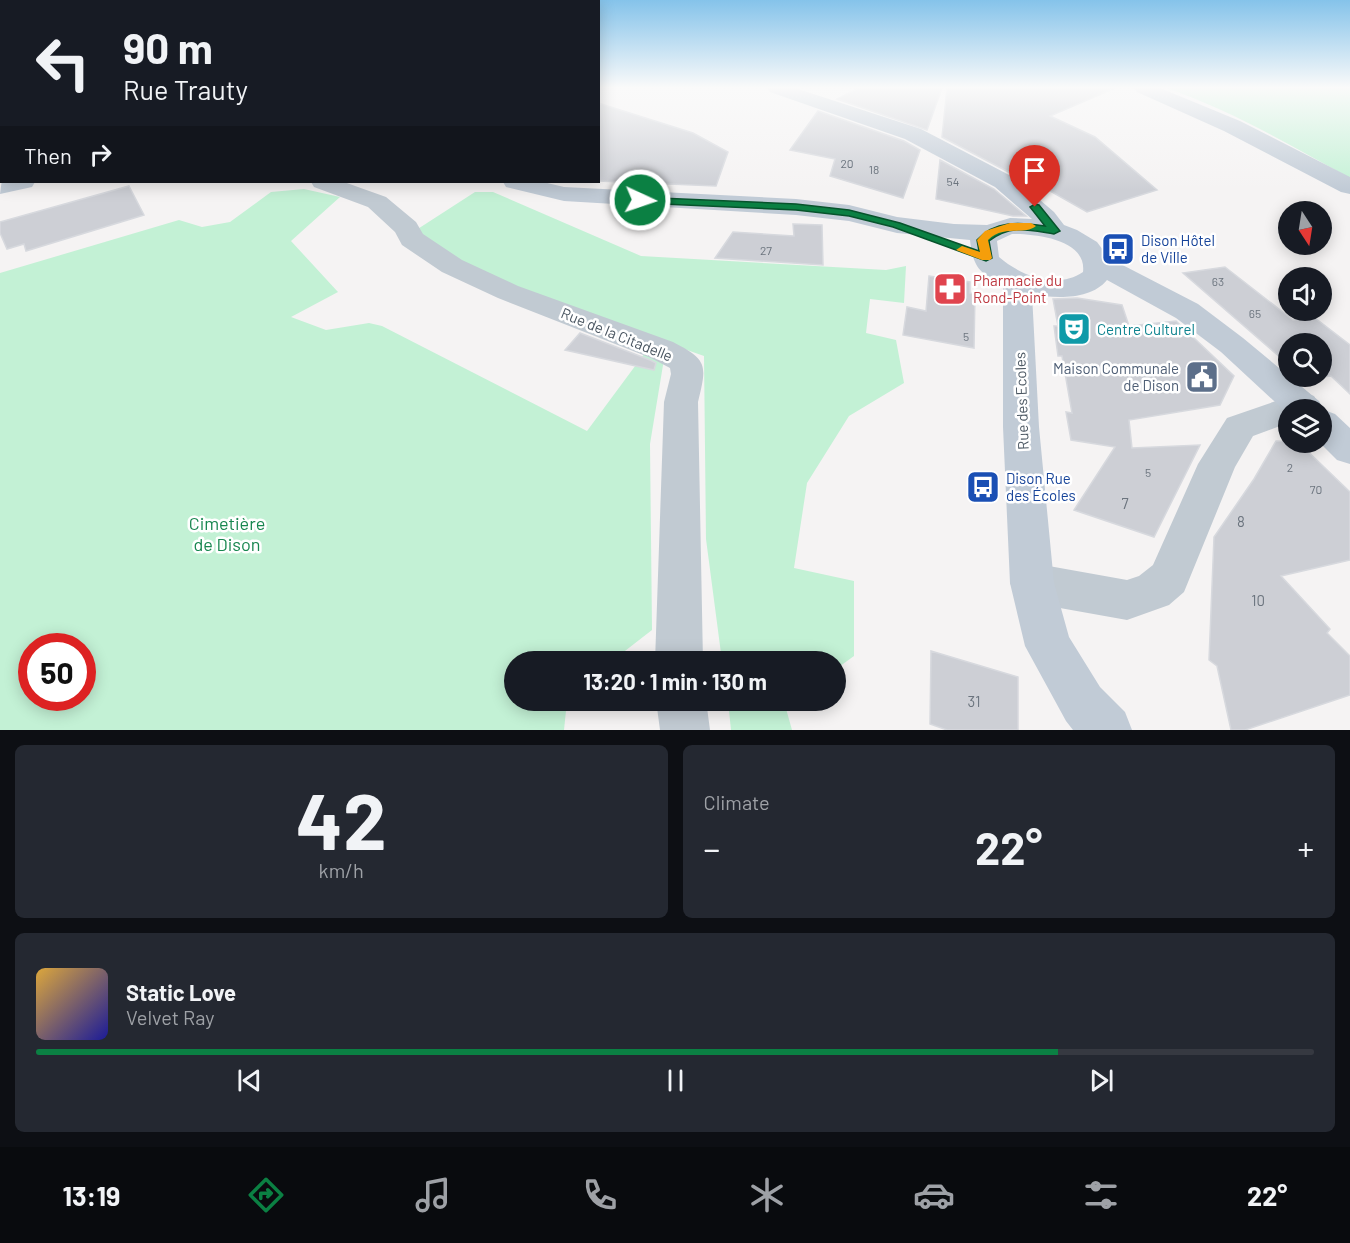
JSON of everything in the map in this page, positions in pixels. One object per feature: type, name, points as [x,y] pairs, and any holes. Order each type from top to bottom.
[{"type":"main road","points":[[878,122],[913,134],[1004,182],[1045,217],[1054,231]]},
{"type":"main road","points":[[1219,122],[1270,145],[1350,187]]},
{"type":"main road","points":[[0,187],[18,183]]},
{"type":"main road","points":[[519,183],[564,194],[796,207],[849,213],[988,245]]},
{"type":"main road","points":[[988,245],[1010,226],[1054,231],[1083,246],[1093,255],[1098,264],[1187,311],[1293,399]]},
{"type":"main road","points":[[988,245],[992,265],[1017,280],[1057,288],[1075,287],[1089,282],[1096,274],[1098,264]]},
{"type":"main road","name":"Rue des Ecoles","points":[[1017,280],[1021,427],[1031,571],[1048,646],[1095,717]]},
{"type":"main road","points":[[1332,433],[1350,450]]},
{"type":"street","name":"Rue de la Citadelle","points":[[326,183],[378,202],[407,228],[412,239],[452,266],[508,292],[662,350],[684,362],[688,374],[681,402],[680,651]]},
{"type":"street","points":[[1031,571],[1127,600],[1153,591],[1169,578],[1217,464],[1240,427],[1278,419]]},
{"type":"street","points":[[682,711],[685,730]]},
{"type":"green space","points":[[1247,122],[1350,122],[1350,178]]},
{"type":"green space","name":"Cimetière de Dison","points":[[304,189],[340,197],[291,241],[338,292],[291,317],[326,330],[369,323],[382,326],[587,431],[644,354],[664,359],[650,444],[652,630],[625,651],[504,651],[504,711],[566,711],[564,730],[0,730],[0,273],[179,220],[202,227],[230,222],[271,192]]},
{"type":"green space","points":[[475,192],[493,192],[641,256],[886,270],[906,266],[904,303],[870,299],[866,333],[896,340],[904,383],[849,416],[807,483],[794,568],[854,581],[854,656],[846,662],[846,651],[721,651],[706,539],[704,356],[514,289],[410,234]]},
{"type":"green space","points":[[729,711],[787,711],[792,730],[731,730]]},
{"type":"building","points":[[600,122],[658,122],[693,133],[728,152],[716,186],[600,181]]},
{"type":"building","points":[[810,122],[850,122],[904,141],[920,150],[903,198],[830,176],[835,159],[790,150]]},
{"type":"building","points":[[904,122],[930,122],[927,130]]},
{"type":"building","points":[[944,122],[1063,122],[1095,137],[1157,190],[1087,212],[1013,170],[1016,176],[942,137]]},
{"type":"building","points":[[940,160],[994,189],[1026,216],[1013,216],[936,199]]},
{"type":"building","points":[[129,186],[144,215],[26,251],[24,244],[7,249],[0,233],[0,222]]},
{"type":"building","points":[[793,224],[822,225],[823,265],[715,258],[733,232],[794,236]]},
{"type":"building","points":[[1225,267],[1278,308],[1278,321],[1319,321],[1350,345],[1350,394],[1332,377],[1332,333],[1278,333],[1278,355],[1183,273]]},
{"type":"building","points":[[929,276],[970,282],[970,293],[975,294],[974,348],[903,335],[907,307],[926,311]]},
{"type":"building","points":[[1077,298],[1122,305],[1129,326],[1176,321],[1234,376],[1220,405],[1129,420],[1132,448],[1200,445],[1154,537],[1074,510],[1115,447],[1071,440],[1066,412],[1072,413],[1062,356],[1058,356],[1054,326],[1058,326],[1053,299]]},
{"type":"building","points":[[580,333],[656,363],[654,370],[565,350]]},
{"type":"building","points":[[1278,441],[1278,453],[1309,453],[1350,492],[1350,560],[1281,576],[1330,629],[1327,633],[1350,656],[1350,695],[1245,730],[1231,730],[1217,666],[1209,660],[1214,537]]},
{"type":"building","points":[[931,651],[1018,677],[1018,730],[947,730],[930,724]]},
{"type":"slow traffic","points":[[962,250],[986,258],[983,240],[989,233],[1010,226],[1031,226]]},
{"type":"place","name":"Dison Hôtel de Ville","points":[[1118,249]]},
{"type":"place","name":"Pharmacie du Rond-Point","points":[[950,289]]},
{"type":"place","name":"Centre Culturel","points":[[1074,329]]},
{"type":"place","name":"Maison Communale de Dison","points":[[1202,377]]},
{"type":"place","name":"Dison Rue des Écoles","points":[[983,487]]},
{"type":"route","points":[[640,200],[796,207],[849,213],[897,225],[986,258],[983,240],[989,233],[998,229],[1024,226],[1054,231],[1035,207]]}]
